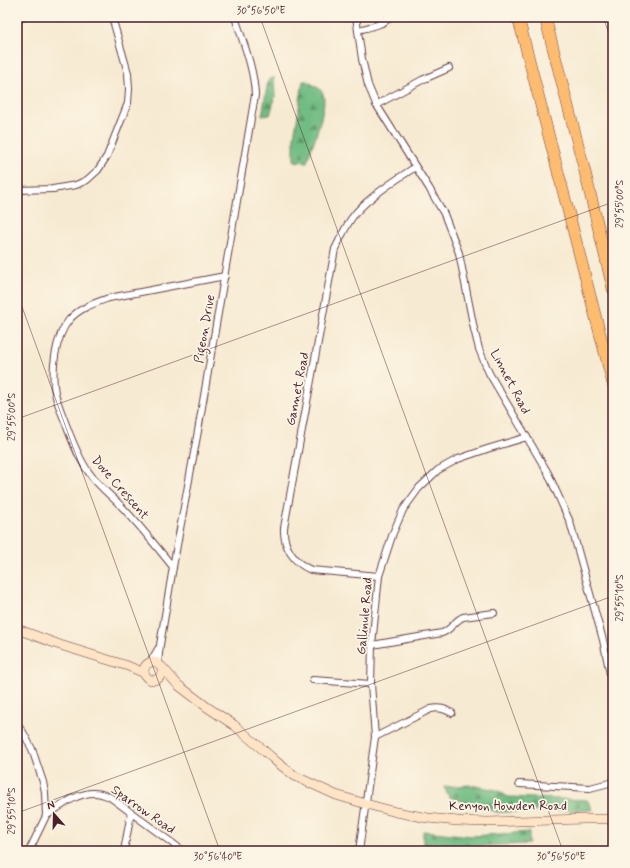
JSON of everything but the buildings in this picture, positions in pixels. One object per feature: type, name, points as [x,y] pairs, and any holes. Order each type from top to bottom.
[{"type":"highway","points":[[518,17],[613,384]]},
{"type":"highway","points":[[545,17],[613,289]]},
{"type":"street","points":[[17,190],[52,189],[76,185],[87,180],[98,170],[107,156],[128,103],[129,89],[128,73],[112,17]]},
{"type":"street","name":"Pigeon Drive","points":[[155,663],[160,646],[200,423],[256,95],[252,70],[235,17]]},
{"type":"street","name":"Linnet Road","points":[[356,17],[362,59],[368,85],[376,105],[444,214],[459,253],[474,329],[479,349],[489,373],[548,473],[570,522],[603,640],[613,696]]},
{"type":"street","points":[[358,30],[378,25],[391,17]]},
{"type":"street","points":[[376,105],[422,80],[449,68]]},
{"type":"street","name":"Gannet Road","points":[[379,576],[311,570],[306,568],[291,556],[284,538],[284,528],[335,249],[352,219],[368,202],[415,167]]},
{"type":"street","name":"Dove Crescent","points":[[173,567],[124,509],[90,475],[82,462],[58,403],[53,379],[58,341],[63,328],[70,319],[91,305],[109,298],[225,276]]},
{"type":"street","name":"Gallinule Road","points":[[359,851],[375,737],[371,684],[372,646],[379,576],[393,533],[403,510],[419,488],[438,470],[458,459],[527,437]]},
{"type":"street","points":[[372,646],[442,633],[447,631],[459,619],[494,613]]},
{"type":"street","points":[[17,629],[60,645],[128,666],[144,673],[150,680],[157,679],[161,674],[155,663]]},
{"type":"street","points":[[128,666],[155,663]]},
{"type":"street","points":[[144,673],[144,667],[155,663]]},
{"type":"street","name":"Kenyon Howden Road","points":[[155,663],[178,685],[234,726],[295,776],[336,794],[396,812],[458,821],[487,822],[613,819]]},
{"type":"street","name":"Kenyon Howden Road","points":[[157,679],[178,685]]},
{"type":"street","points":[[313,680],[371,684]]},
{"type":"street","points":[[375,737],[431,708],[442,708],[452,713]]},
{"type":"street","points":[[17,725],[29,741],[35,756],[45,792],[46,816],[29,851]]},
{"type":"street","points":[[519,784],[590,788],[613,782]]},
{"type":"street","name":"Sparrow Road","points":[[46,816],[74,798],[86,794],[101,794],[110,798],[132,813],[183,851]]},
{"type":"street","points":[[124,851],[132,813]]},
{"type":"green space","points":[[274,77],[275,97],[270,115],[262,116],[268,81]]},
{"type":"green space","points":[[303,81],[307,81],[319,89],[324,98],[322,115],[307,162],[294,161],[294,136]]},
{"type":"green space","points":[[470,785],[497,790],[508,797],[587,800],[593,810],[497,812],[449,797],[444,787]]},
{"type":"green space","points":[[423,831],[472,836],[529,832],[529,844],[483,846],[423,845]]}]
